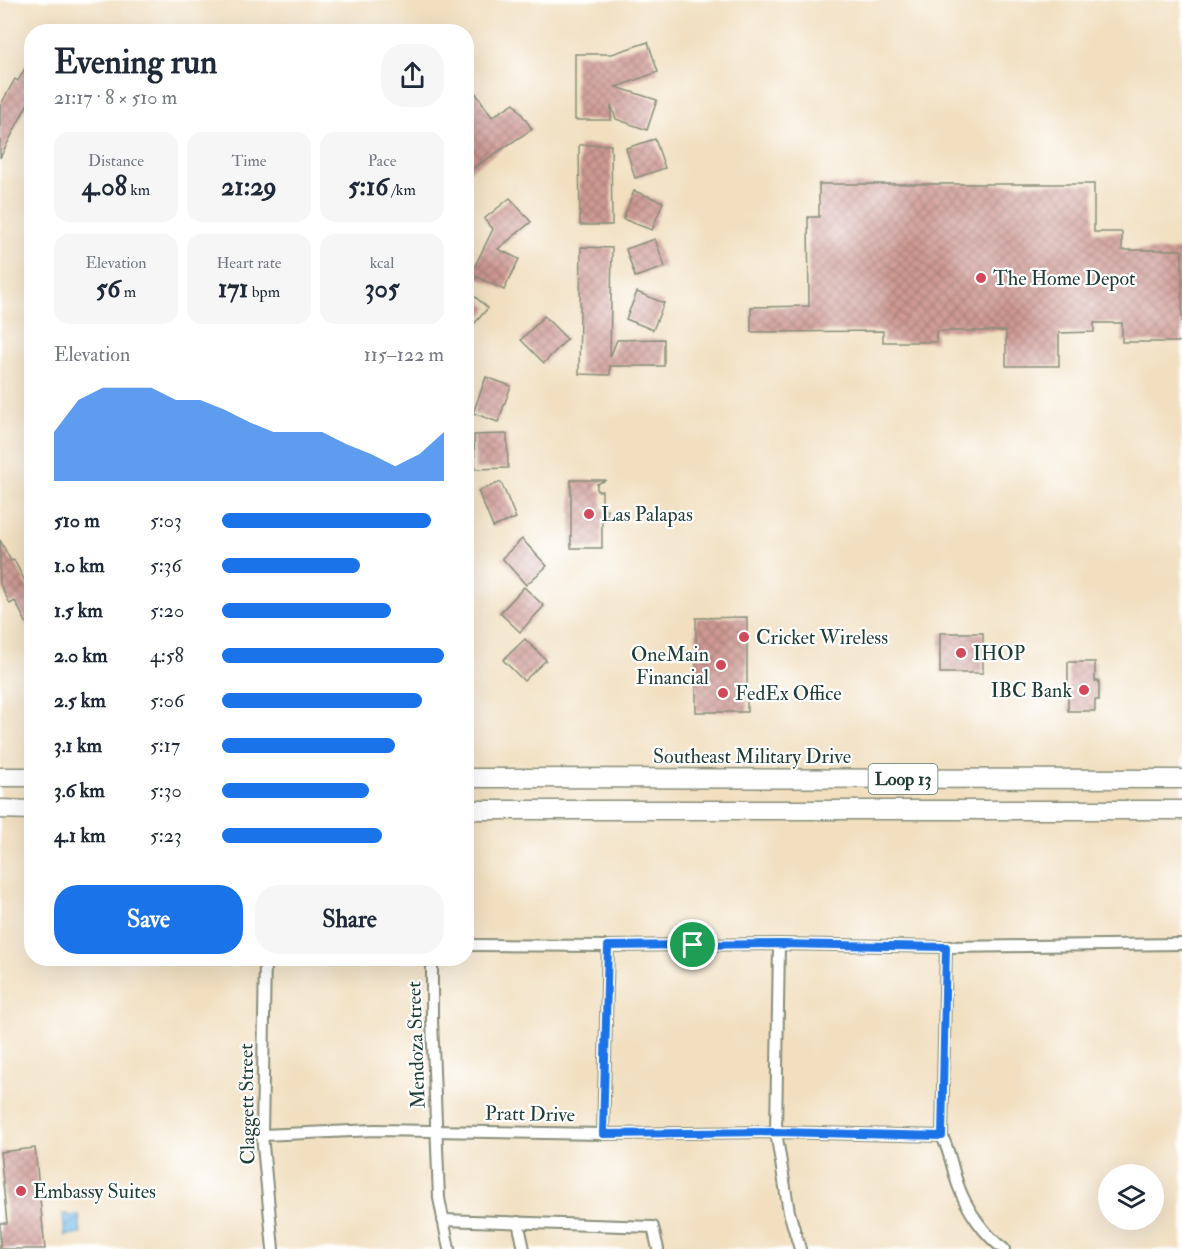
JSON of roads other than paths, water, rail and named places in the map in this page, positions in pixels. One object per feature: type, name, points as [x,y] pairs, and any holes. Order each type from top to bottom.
[{"type":"main road","points":[[0,777],[24,777]]},
{"type":"main road","name":"Southeast Military Drive","points":[[474,778],[1173,779]]},
{"type":"main road","points":[[613,778],[613,810]]},
{"type":"main road","points":[[642,779],[642,810]]},
{"type":"main road","points":[[1173,779],[1173,810]]},
{"type":"main road","points":[[0,809],[24,810]]},
{"type":"main road","name":"Loop 13","points":[[474,810],[1173,810]]},
{"type":"street","points":[[779,944],[776,1132],[789,1212],[800,1249]]},
{"type":"street","points":[[474,945],[779,944],[946,947],[1182,944]]},
{"type":"street","points":[[603,1134],[608,946]]},
{"type":"street","points":[[946,947],[942,1136],[949,1150],[961,1193],[972,1213],[995,1243],[1004,1249]]},
{"type":"street","name":"Claggett Street","points":[[265,966],[262,1135],[273,1249]]},
{"type":"street","name":"Mendoza Street","points":[[432,966],[439,1198],[448,1249]]},
{"type":"street","name":"Pratt Drive","points":[[262,1135],[436,1130],[603,1134],[776,1132],[942,1136]]},
{"type":"street","points":[[443,1220],[653,1227],[658,1249]]},
{"type":"street","points":[[518,1222],[524,1249]]},
{"type":"water","points":[[63,1214],[79,1215],[81,1234],[65,1236]]},
{"type":"place","name":"The Home Depot","points":[[981,278]]},
{"type":"place","name":"Las Palapas","points":[[589,514]]},
{"type":"place","name":"Cricket Wireless","points":[[744,637]]},
{"type":"place","name":"IHOP","points":[[961,653]]},
{"type":"place","name":"OneMain Financial","points":[[721,665]]},
{"type":"place","name":"IBC Bank","points":[[1084,690]]},
{"type":"place","name":"FedEx Office","points":[[723,693]]},
{"type":"place","name":"Embassy Suites","points":[[21,1191]]}]
